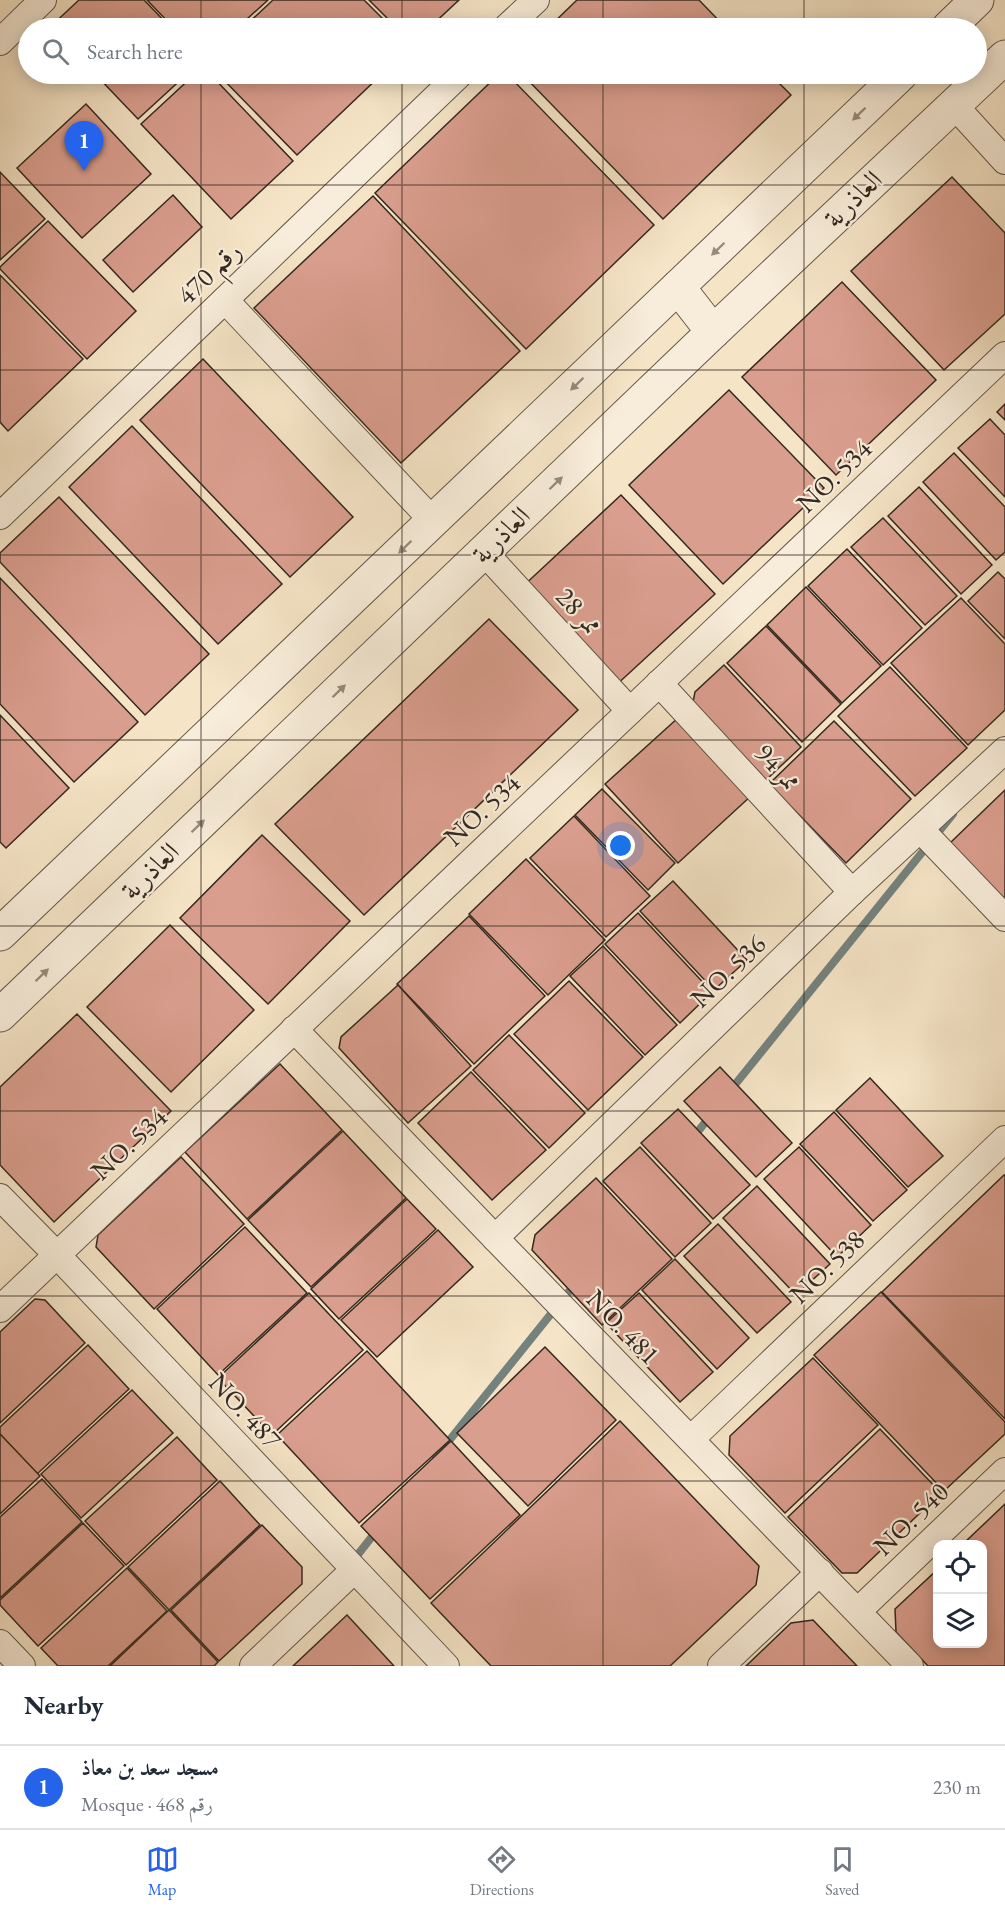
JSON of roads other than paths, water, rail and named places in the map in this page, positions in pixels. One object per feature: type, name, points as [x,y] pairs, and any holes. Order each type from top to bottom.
[{"type":"street","points":[[25,18],[44,0]]},
{"type":"street","points":[[517,18],[536,0]]},
{"type":"street","points":[[958,18],[977,0]]},
{"type":"street","points":[[0,42],[18,25]]},
{"type":"street","name":"العاذرية","points":[[987,73],[1005,57]]},
{"type":"street","name":"رقم 470","points":[[0,516],[450,84]]},
{"type":"street","points":[[0,934],[891,84]]},
{"type":"street","name":"العاذرية","points":[[0,1016],[713,332],[975,84]]},
{"type":"street","points":[[953,104],[1005,161]]},
{"type":"street","points":[[678,287],[713,332]]},
{"type":"street","points":[[225,300],[433,521]]},
{"type":"street","name":"NO. 534","points":[[0,1309],[1005,355]]},
{"type":"street","name":"ممر 28","points":[[484,552],[630,711]]},
{"type":"street","name":"ممر 94","points":[[659,683],[852,892]]},
{"type":"street","name":"NO. 536","points":[[495,1238],[852,892],[1005,750]]},
{"type":"street","points":[[921,830],[1005,918]]},
{"type":"street","name":"NO. 481","points":[[294,1029],[910,1666]]},
{"type":"street","name":"NO. 538","points":[[691,1439],[1005,1139]]},
{"type":"street","name":"NO. 487","points":[[0,1197],[57,1254],[446,1666]]},
{"type":"street","name":"NO. 540","points":[[858,1611],[1005,1471]]},
{"type":"street","points":[[253,1666],[354,1570]]},
{"type":"street","points":[[721,1666],[820,1572]]},
{"type":"street","points":[[0,1643],[22,1666]]},
{"type":"waterway","points":[[729,1092],[953,814]]},
{"type":"waterway","points":[[692,1139],[711,1115]]},
{"type":"waterway","points":[[436,1457],[575,1284]]},
{"type":"waterway","points":[[352,1562],[378,1529]]},
{"type":"place","name":"مسجد سعد بن معاذ","points":[[84,171]]}]
